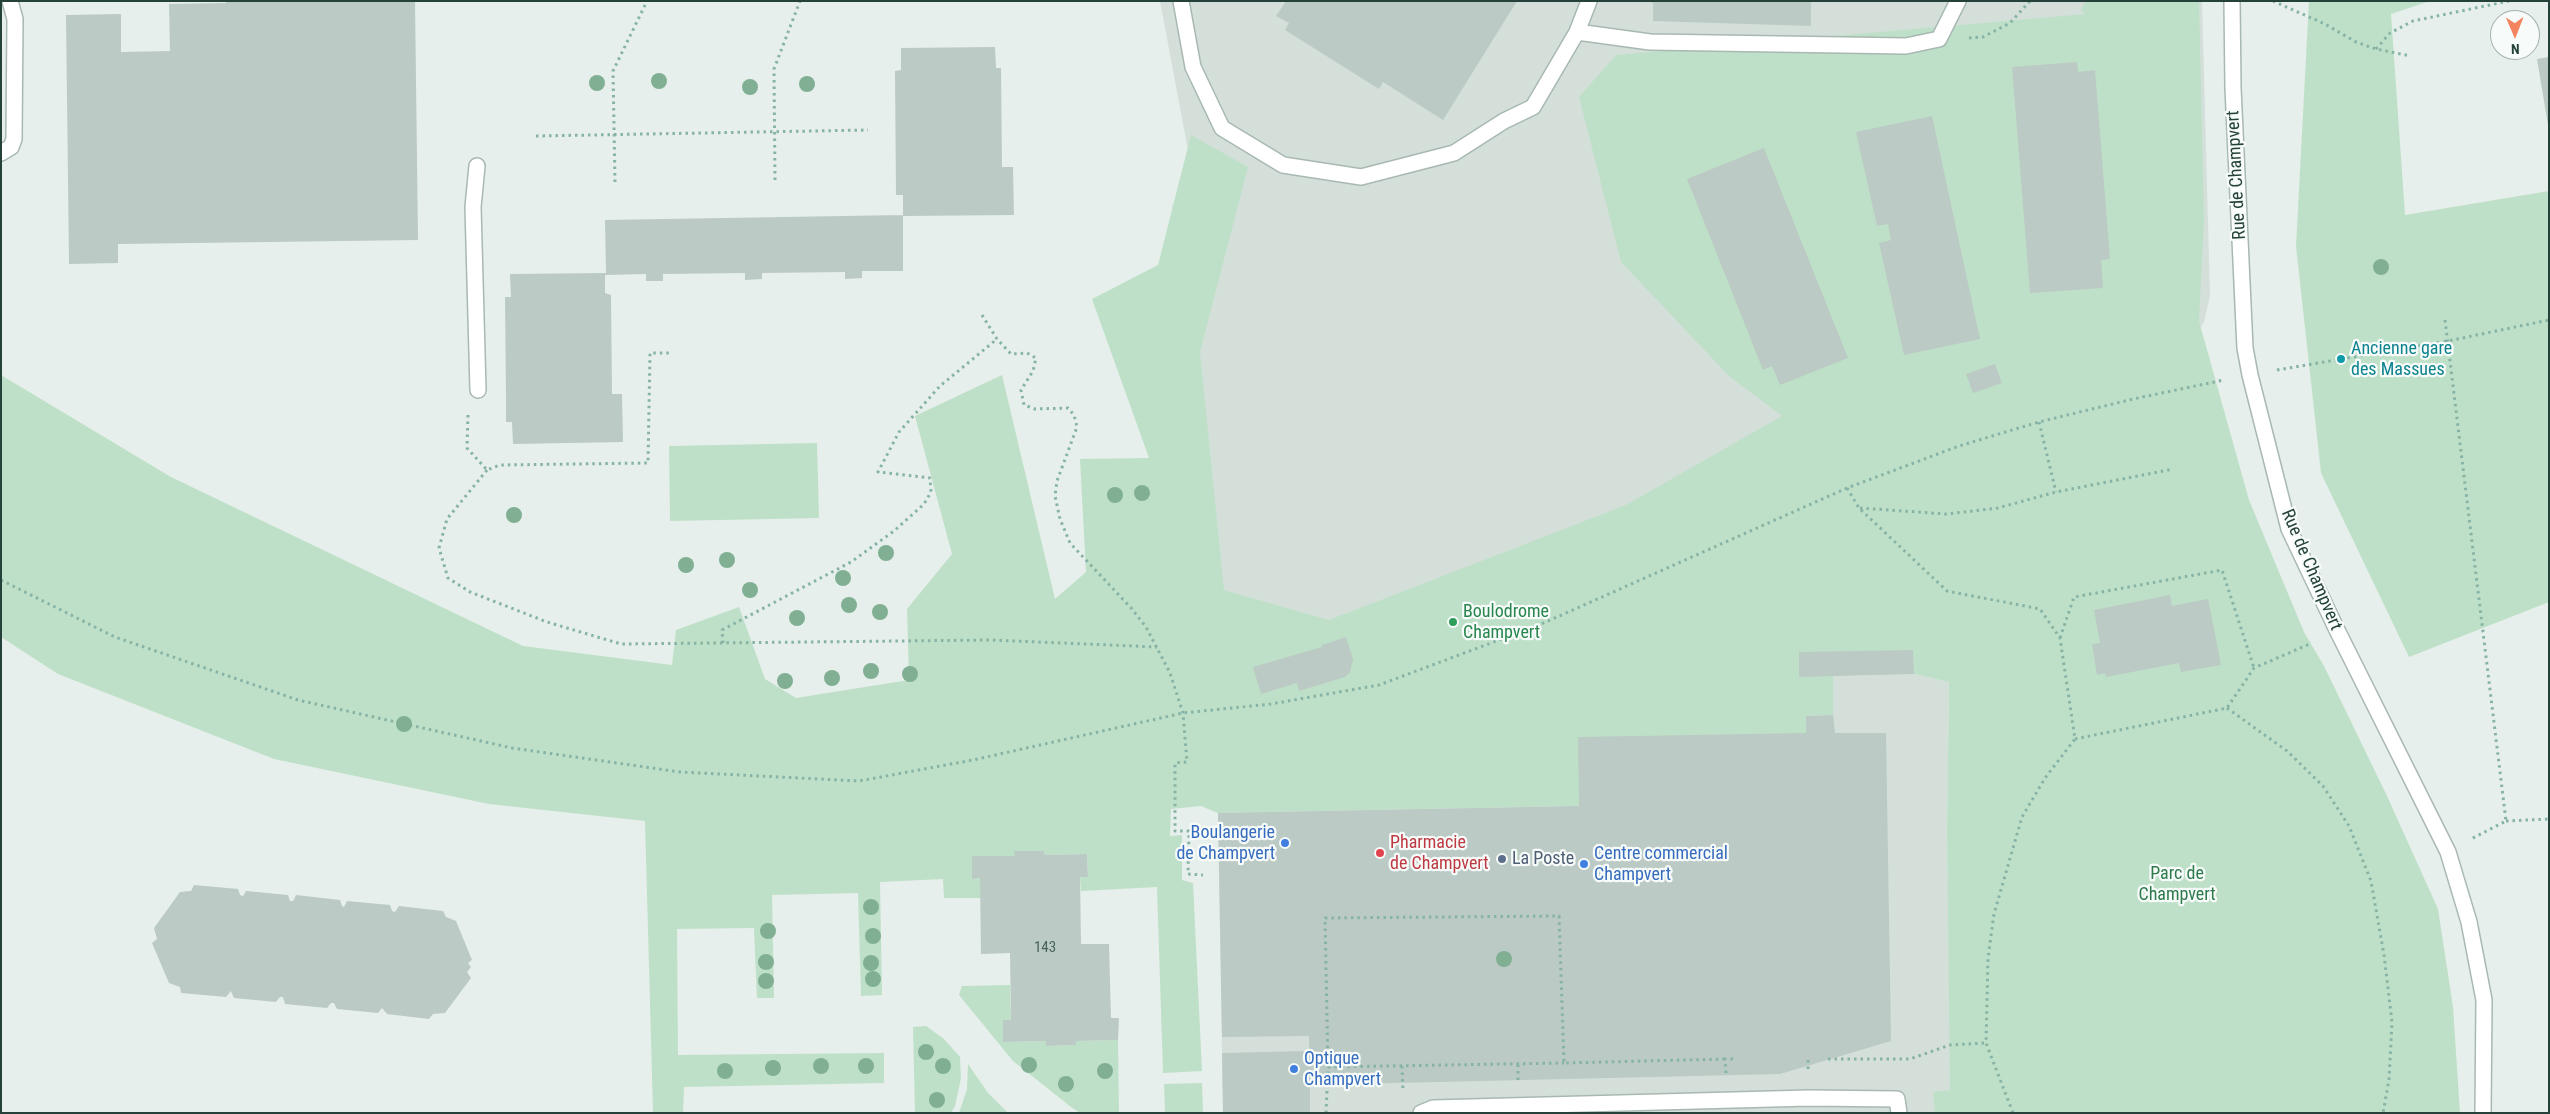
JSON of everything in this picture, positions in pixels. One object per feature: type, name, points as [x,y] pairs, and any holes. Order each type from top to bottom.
[{"type":"street","points":[[1,153],[11,147],[14,139],[15,19],[10,1]]},
{"type":"street","points":[[1181,1],[1193,67],[1222,128],[1283,165],[1361,177],[1454,153],[1504,120],[1533,107],[1577,32],[1588,1]]},
{"type":"street","points":[[1577,32],[1650,42],[1906,46],[1939,39],[1958,1]]},
{"type":"street","name":"Rue de Champvert","points":[[2232,1],[2233,88],[2244,338],[2250,375],[2289,528],[2337,630],[2448,852],[2469,922],[2484,1000],[2483,1113]]},
{"type":"street","points":[[477,166],[473,207],[478,390]]},
{"type":"street","points":[[1421,1113],[1433,1108],[1809,1098],[1897,1098],[1899,1113]]},
{"type":"path","points":[[615,182],[613,71],[647,1]]},
{"type":"path","points":[[775,180],[774,69],[800,1]]},
{"type":"path","points":[[1939,39],[1983,37],[2010,23],[2030,1]]},
{"type":"path","points":[[2273,1],[2325,24],[2356,42],[2376,49],[2411,56]]},
{"type":"path","points":[[2376,49],[2390,33],[2413,21],[2509,1]]},
{"type":"path","points":[[536,136],[868,130]]},
{"type":"path","points":[[982,315],[997,339],[1011,354],[1027,353],[1036,358],[1033,371],[1021,390],[1024,405],[1035,409],[1068,408],[1074,415],[1077,427],[1058,481],[1055,496],[1060,519],[1070,543],[1132,609],[1146,627],[1170,673],[1184,713],[1186,762],[1175,763],[1175,831],[1189,831],[1188,874],[1203,874]]},
{"type":"path","points":[[2445,320],[2506,822]]},
{"type":"path","points":[[1,580],[116,637],[298,700],[512,748],[680,772],[858,781],[973,760],[1184,713],[1271,704],[1379,685],[1539,625],[1847,488],[1959,446],[2039,422],[2133,399],[2250,375],[2448,341],[2549,320]]},
{"type":"path","points":[[723,643],[722,630],[851,562],[894,531],[924,504],[931,492],[930,478],[878,472],[899,432],[940,386],[997,339]]},
{"type":"path","points":[[671,353],[650,353],[648,462],[500,465],[487,470],[447,519],[439,548],[448,578],[470,592],[547,622],[621,644],[990,640],[1157,647]]},
{"type":"path","points":[[478,390],[469,396],[468,448],[487,470]]},
{"type":"path","points":[[2039,422],[2056,492]]},
{"type":"path","points":[[1860,508],[1946,514],[1998,508],[2056,492],[2173,469]]},
{"type":"path","points":[[1847,488],[1860,508],[1947,591],[2040,609],[2060,638],[2075,739]]},
{"type":"path","points":[[2060,638],[2074,597],[2222,570],[2254,668]]},
{"type":"path","points":[[2013,1113],[1986,1043],[1988,958],[1994,914],[2022,817],[2045,778],[2075,739],[2227,708],[2254,668],[2337,630]]},
{"type":"path","points":[[2227,708],[2287,751],[2323,786],[2349,826],[2371,881],[2384,955],[2392,1022],[2389,1080],[2382,1113]]},
{"type":"path","points":[[2448,852],[2506,822],[2549,819]]},
{"type":"path","points":[[1326,1113],[1328,1067],[1325,918],[1560,916],[1564,1063]]},
{"type":"path","points":[[1828,1059],[1910,1058],[1950,1044],[1986,1043]]},
{"type":"path","points":[[1328,1067],[1726,1059]]},
{"type":"shaded area","points":[[1160,1],[2202,1],[2210,296],[2204,322],[2189,347],[1223,672],[1172,205],[1197,198]]},
{"type":"shaded area","name":"Centre commercial Champvert","points":[[1914,674],[1949,682],[1947,831],[1952,1113],[1223,1113],[1218,813],[1579,806],[1806,733],[1806,716],[1833,715],[1833,676]]},
{"type":"green space","name":"Parc de Champvert","points":[[2085,1],[2199,1],[2204,220],[2199,321],[2249,500],[2304,632],[2324,666],[2387,796],[2438,909],[2453,1007],[2460,1113],[1935,1113],[1933,1092],[1950,1090],[1947,831],[1949,682],[1914,674],[1833,676],[1833,715],[1806,716],[1806,733],[1579,806],[1218,813],[1201,806],[1171,809],[1170,836],[1182,835],[1182,880],[1193,883],[1202,1071],[1163,1073],[1157,887],[1081,891],[1080,877],[1088,876],[1087,854],[1045,855],[1044,851],[1015,851],[1015,856],[972,856],[973,879],[980,878],[981,898],[944,898],[943,879],[880,882],[882,995],[861,996],[858,893],[772,895],[774,998],[757,998],[754,928],[677,929],[678,1055],[884,1053],[884,1083],[684,1087],[683,1113],[653,1113],[645,821],[489,804],[274,759],[58,674],[1,637],[1,375],[171,477],[523,646],[672,665],[676,630],[739,607],[765,679],[796,698],[909,680],[907,609],[952,554],[915,416],[1002,375],[1055,599],[1086,572],[1080,459],[1149,458],[1092,299],[1158,265],[1191,135],[1248,167],[1200,352],[1224,590],[1329,620],[1626,505],[1782,416],[1730,377],[1621,262],[1579,97],[1616,55],[2086,14],[2081,11]]},
{"type":"green space","points":[[2309,1],[2430,1],[2391,14],[2405,215],[2549,191],[2549,602],[2409,657],[2321,473],[2296,246]]},
{"type":"green space","points":[[817,443],[819,518],[670,521],[669,446]]},
{"type":"green space","points":[[1010,985],[1011,1020],[1003,1020],[1003,1042],[1046,1041],[1046,1046],[1075,1045],[1076,1041],[1118,1040],[1119,1113],[1080,1113],[1071,1107],[1013,1061],[959,995],[962,986]]},
{"type":"green space","points":[[926,1026],[944,1039],[960,1057],[961,1078],[955,1106],[951,1113],[915,1113],[913,1027]]},
{"type":"green space","points":[[968,1064],[988,1093],[1008,1113],[959,1113],[967,1089]]},
{"type":"green space","points":[[1202,1083],[1203,1113],[1165,1113],[1164,1084]]},
{"type":"building","points":[[226,1],[415,1],[418,240],[118,244],[118,263],[69,264],[66,15],[121,14],[121,52],[170,51],[169,4],[226,3]]},
{"type":"building","points":[[1286,1],[1517,1],[1443,120],[1383,82],[1379,89],[1285,30],[1289,23],[1276,16]]},
{"type":"building","points":[[1648,1],[1811,1],[1811,26],[1653,21],[1653,3]]},
{"type":"building","points":[[995,47],[996,68],[1001,68],[1002,167],[1013,167],[1014,215],[903,216],[903,195],[896,195],[895,71],[901,70],[901,48]]},
{"type":"building","points":[[2549,57],[2549,125],[2537,60]]},
{"type":"building","points":[[2077,62],[2078,72],[2095,70],[2110,259],[2101,260],[2103,288],[2030,293],[2012,67]]},
{"type":"building","points":[[1932,116],[1980,339],[1904,355],[1879,243],[1891,240],[1888,224],[1877,226],[1856,132]]},
{"type":"building","points":[[1764,148],[1848,358],[1780,385],[1772,366],[1763,370],[1687,179]]},
{"type":"building","points":[[903,215],[903,271],[862,271],[862,278],[845,279],[845,272],[762,273],[762,279],[745,280],[745,273],[663,274],[663,281],[646,281],[646,274],[605,275],[605,293],[611,295],[612,394],[622,394],[623,442],[513,444],[512,422],[506,422],[505,297],[511,297],[510,274],[606,273],[605,220]]},
{"type":"building","points":[[1995,364],[2002,383],[1973,393],[1966,374]]},
{"type":"building","points":[[2170,595],[2172,606],[2208,599],[2221,665],[2181,672],[2179,663],[2106,677],[2105,673],[2097,675],[2092,644],[2100,643],[2094,610]]},
{"type":"building","points":[[1346,637],[1353,659],[1350,672],[1345,677],[1299,691],[1297,683],[1261,694],[1253,667],[1322,647],[1322,645]]},
{"type":"building","points":[[1913,650],[1914,674],[1799,677],[1799,652]]},
{"type":"building","name":"Centre commercial Champvert","points":[[1833,715],[1835,733],[1886,733],[1891,1041],[1780,1074],[1310,1085],[1310,1113],[1223,1113],[1222,1053],[1309,1051],[1309,1036],[1222,1037],[1218,813],[1579,806],[1578,737],[1806,733],[1806,716]]},
{"type":"building","points":[[1014,851],[1044,851],[1045,855],[1087,854],[1088,877],[1080,877],[1081,944],[1109,944],[1111,1018],[1119,1018],[1118,1040],[1076,1041],[1076,1045],[1046,1046],[1046,1041],[1003,1042],[1003,1020],[1011,1020],[1010,953],[981,954],[980,878],[972,879],[972,856],[1015,856]]},
{"type":"building","points":[[194,885],[238,889],[240,895],[243,896],[246,891],[288,895],[290,901],[293,901],[296,895],[340,900],[344,907],[347,901],[390,905],[392,911],[395,912],[399,906],[443,911],[446,917],[456,921],[472,960],[468,963],[471,967],[467,972],[471,978],[445,1013],[433,1014],[429,1019],[387,1014],[382,1008],[378,1013],[337,1009],[334,1003],[331,1003],[327,1008],[285,1004],[283,997],[280,997],[276,1002],[234,998],[231,991],[226,997],[181,993],[180,987],[169,983],[152,943],[157,939],[154,928],[180,892],[191,891]]},
{"type":"place","name":"Ancienne gare des Massues","points":[[2341,359]]},
{"type":"place","name":"Boulodrome Champvert","points":[[1453,622]]},
{"type":"place","name":"Boulangerie de Champvert","points":[[1285,843]]},
{"type":"place","name":"Pharmacie de Champvert","points":[[1380,853]]},
{"type":"place","name":"La Poste","points":[[1502,859]]},
{"type":"place","name":"Centre commercial Champvert","points":[[1584,864]]},
{"type":"place","name":"Optique Champvert","points":[[1294,1069]]}]
